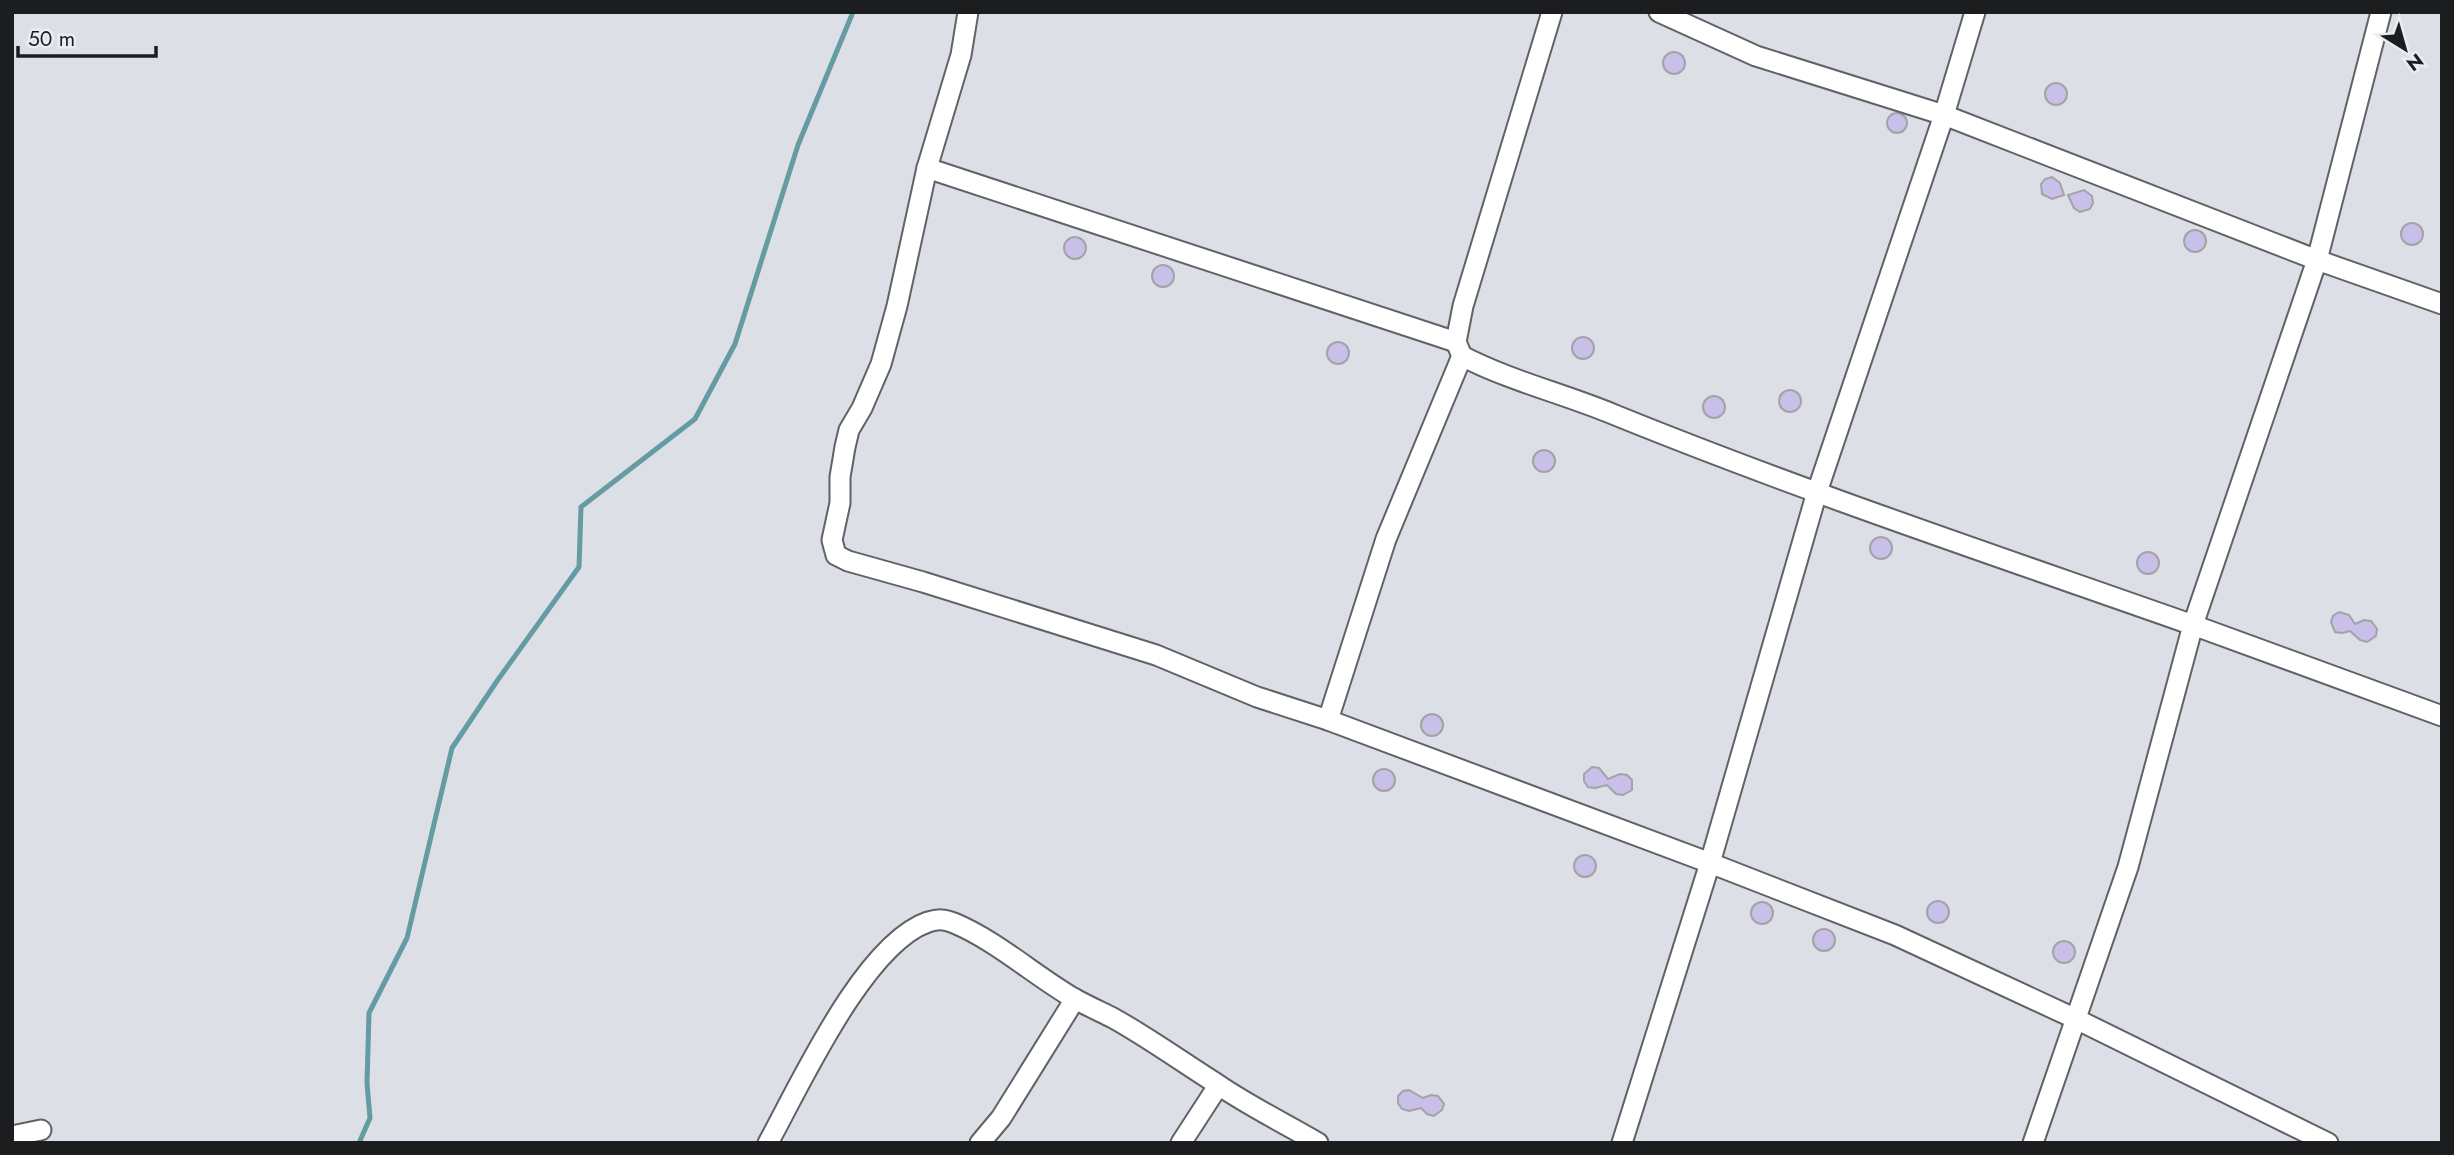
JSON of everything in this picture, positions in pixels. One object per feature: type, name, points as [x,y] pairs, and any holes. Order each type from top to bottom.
[{"type":"street","points":[[968,12],[961,55],[927,168],[897,306],[881,365],[849,430],[840,477],[840,503],[832,540],[836,555],[848,561],[1156,655],[1257,697],[1328,720],[1895,935],[2076,1019],[2328,1143]]},
{"type":"street","points":[[1328,720],[1385,539],[1459,349],[1463,306],[1552,12]]},
{"type":"street","points":[[1659,12],[1756,57],[1944,115],[2317,260],[2442,304]]},
{"type":"street","points":[[1622,1143],[1710,863],[1817,492],[1944,115],[1975,12]]},
{"type":"street","points":[[2032,1143],[2128,867],[2193,625],[2317,260],[2381,12]]},
{"type":"street","points":[[927,168],[1459,349],[1487,368],[1584,402],[1817,492],[2442,716]]},
{"type":"street","points":[[768,1143],[833,1024],[857,986],[877,962],[903,938],[925,923],[941,919],[955,923],[1075,999],[1114,1019],[1219,1086],[1318,1143]]},
{"type":"street","points":[[980,1143],[1001,1118],[1075,999]]},
{"type":"street","points":[[1181,1143],[1219,1086]]},
{"type":"street","points":[[12,1136],[41,1130]]},
{"type":"building","points":[[1674,52],[1684,59],[1685,63],[1678,73],[1674,74],[1664,67],[1663,63],[1670,53]]},
{"type":"building","points":[[2056,83],[2064,86],[2067,94],[2064,102],[2056,105],[2048,102],[2045,94],[2048,86]]},
{"type":"building","points":[[1893,113],[1901,113],[1907,123],[1901,133],[1893,133],[1887,127],[1887,119]]},
{"type":"building","points":[[2052,177],[2060,183],[2064,195],[2052,199],[2042,194],[2041,184]]},
{"type":"building","points":[[2084,190],[2092,196],[2093,203],[2090,209],[2080,212],[2074,208],[2068,195]]},
{"type":"building","points":[[2412,223],[2422,230],[2423,234],[2416,244],[2412,245],[2402,238],[2401,234],[2408,224]]},
{"type":"building","points":[[2195,230],[2205,237],[2206,241],[2199,251],[2195,252],[2185,245],[2184,241],[2191,231]]},
{"type":"building","points":[[1075,237],[1083,240],[1086,248],[1083,256],[1075,259],[1067,256],[1064,248],[1067,240]]},
{"type":"building","points":[[1163,265],[1171,268],[1174,276],[1171,284],[1163,287],[1155,284],[1152,276],[1155,268]]},
{"type":"building","points":[[1583,337],[1593,344],[1594,348],[1587,358],[1583,359],[1573,352],[1572,348],[1579,338]]},
{"type":"building","points":[[1338,342],[1348,349],[1349,353],[1342,363],[1338,364],[1328,357],[1327,353],[1334,343]]},
{"type":"building","points":[[1790,390],[1798,393],[1801,401],[1798,409],[1790,412],[1782,409],[1779,401],[1782,393]]},
{"type":"building","points":[[1714,396],[1724,403],[1725,407],[1718,417],[1714,418],[1704,411],[1703,407],[1710,397]]},
{"type":"building","points":[[1544,450],[1554,457],[1555,461],[1548,471],[1544,472],[1534,465],[1533,461],[1540,451]]},
{"type":"building","points":[[1881,537],[1889,540],[1892,548],[1889,556],[1881,559],[1873,556],[1870,548],[1873,540]]},
{"type":"building","points":[[2148,552],[2158,559],[2159,563],[2152,573],[2148,574],[2138,567],[2137,563],[2144,553]]},
{"type":"building","points":[[2339,612],[2349,615],[2355,624],[2364,620],[2371,621],[2377,629],[2376,636],[2367,642],[2360,640],[2350,631],[2335,632],[2331,622],[2333,616]]},
{"type":"building","points":[[1432,714],[1440,717],[1443,725],[1440,733],[1432,736],[1424,733],[1421,725],[1424,717]]},
{"type":"building","points":[[1592,767],[1599,768],[1608,779],[1620,774],[1627,775],[1632,780],[1632,790],[1623,795],[1616,794],[1607,785],[1588,787],[1584,774]]},
{"type":"building","points":[[1384,769],[1394,776],[1395,780],[1388,790],[1384,791],[1374,784],[1373,780],[1380,770]]},
{"type":"building","points":[[1585,855],[1593,858],[1596,866],[1593,874],[1585,877],[1577,874],[1574,866],[1577,858]]},
{"type":"building","points":[[1938,901],[1948,908],[1949,912],[1942,922],[1938,923],[1928,916],[1927,912],[1934,902]]},
{"type":"building","points":[[1762,902],[1770,905],[1773,913],[1770,921],[1762,924],[1754,921],[1751,913],[1754,905]]},
{"type":"building","points":[[1824,929],[1832,932],[1835,940],[1832,948],[1824,951],[1816,948],[1813,940],[1816,932]]},
{"type":"building","points":[[2064,941],[2072,944],[2075,952],[2072,960],[2064,963],[2056,960],[2053,952],[2056,944]]},
{"type":"building","points":[[1409,1090],[1423,1098],[1438,1096],[1444,1104],[1442,1110],[1434,1116],[1421,1108],[1409,1111],[1402,1109],[1398,1096]]},
{"type":"waterway","points":[[359,1143],[370,1118],[367,1083],[369,1013],[407,938],[452,748],[579,567],[581,507],[695,419],[735,344],[798,145],[853,12]]}]
